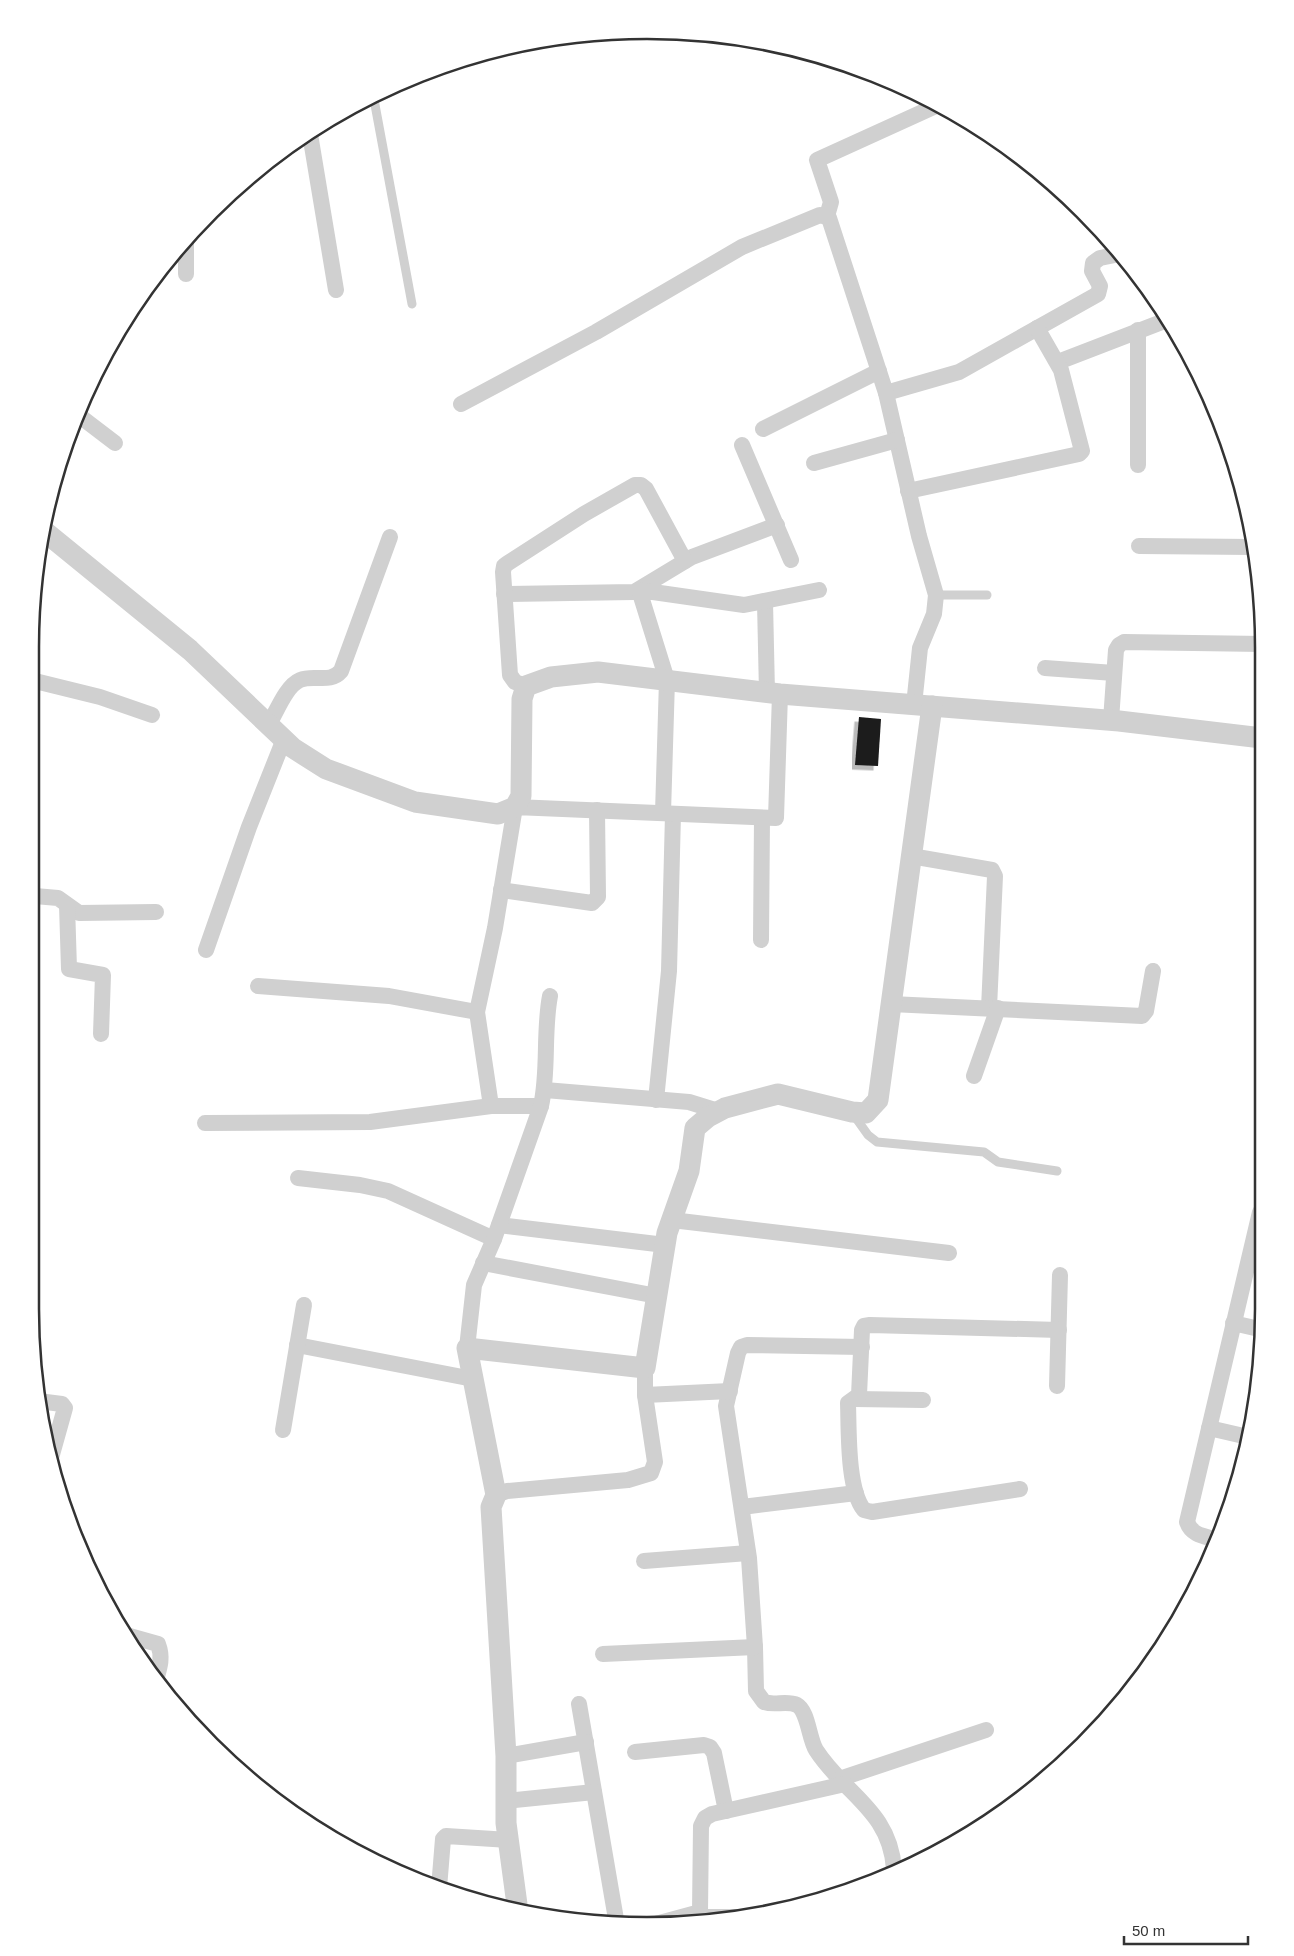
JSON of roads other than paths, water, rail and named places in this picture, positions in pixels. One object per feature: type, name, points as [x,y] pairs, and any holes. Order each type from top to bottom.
[{"type":"street","points":[[496,1495],[507,1491],[628,1480],[651,1473],[655,1462],[646,1395],[645,1368],[665,1245],[689,1172],[695,1128],[718,1111],[778,1094],[852,1112],[866,1113],[878,1100],[911,856],[923,705],[920,648],[934,614],[936,595],[908,491],[886,394],[827,216],[831,202],[817,160],[930,109]]},
{"type":"street","points":[[311,140],[336,290]]},
{"type":"street","points":[[461,404],[596,332],[742,248],[820,215],[827,216]]},
{"type":"street","points":[[186,251],[186,274]]},
{"type":"street","points":[[886,394],[959,372],[1098,294],[1100,286],[1092,270],[1093,263],[1100,258],[1112,256]]},
{"type":"street","points":[[1058,362],[1161,322]]},
{"type":"street","points":[[908,491],[1079,454],[1083,448],[1058,362],[1037,328]]},
{"type":"street","points":[[1138,330],[1138,465]]},
{"type":"street","points":[[763,429],[879,371]]},
{"type":"street","points":[[83,419],[115,443]]},
{"type":"street","points":[[814,463],[897,440]]},
{"type":"street","points":[[742,445],[791,560]]},
{"type":"street","points":[[526,686],[515,682],[510,675],[504,594],[504,566],[584,514],[635,485],[641,485],[646,489],[685,561]]},
{"type":"street","points":[[639,590],[685,561],[777,525]]},
{"type":"street","points":[[49,535],[190,650],[293,748],[326,769],[415,802],[498,814],[515,807],[776,818],[774,693],[765,602]]},
{"type":"street","points":[[268,724],[293,685],[307,678],[330,678],[337,676],[341,671],[390,537]]},
{"type":"street","points":[[1139,546],[1247,547]]},
{"type":"street","points":[[639,590],[667,680],[669,971],[656,1100]]},
{"type":"street","points":[[504,594],[629,592],[639,590],[730,604],[765,602],[819,590]]},
{"type":"street","points":[[1111,720],[1116,650],[1124,642],[1255,644]]},
{"type":"street","points":[[1045,668],[1114,673]]},
{"type":"street","points":[[491,1106],[477,1012],[515,807],[521,796],[522,699],[526,686],[538,680],[598,672],[774,693],[1111,720],[1255,737]]},
{"type":"street","points":[[39,682],[100,697],[152,715]]},
{"type":"street","points":[[206,950],[249,827],[284,739]]},
{"type":"street","points":[[501,890],[596,901],[598,897],[597,810]]},
{"type":"street","points":[[761,940],[762,818]]},
{"type":"street","points":[[911,856],[992,870],[995,876],[993,1008],[974,1076]]},
{"type":"street","points":[[39,896],[58,898],[79,913],[156,912]]},
{"type":"street","points":[[67,905],[69,969],[103,975],[101,1034]]},
{"type":"street","points":[[891,1004],[1142,1016],[1146,1011],[1153,971]]},
{"type":"street","points":[[258,986],[388,996],[477,1012]]},
{"type":"street","points":[[517,1903],[508,1840],[506,1756],[491,1507],[496,1495],[467,1348],[471,1301],[482,1263],[497,1232],[545,1090],[547,1013],[550,996]]},
{"type":"street","points":[[545,1090],[690,1102],[718,1111]]},
{"type":"street","points":[[205,1123],[370,1122],[491,1106],[541,1106]]},
{"type":"street","points":[[298,1178],[360,1185],[388,1191],[497,1232],[665,1245]]},
{"type":"street","points":[[672,1220],[949,1253]]},
{"type":"street","points":[[1211,1538],[1194,1533],[1187,1522],[1255,1231]]},
{"type":"street","points":[[482,1263],[657,1296]]},
{"type":"street","points":[[1057,1386],[1060,1275]]},
{"type":"street","points":[[283,1430],[304,1305]]},
{"type":"street","points":[[1234,1323],[1255,1328]]},
{"type":"street","points":[[855,1399],[859,1395],[862,1330],[864,1326],[1059,1330]]},
{"type":"street","points":[[297,1345],[473,1378]]},
{"type":"street","points":[[862,1347],[747,1345],[741,1347],[726,1406],[748,1553],[756,1647],[756,1691],[758,1697],[770,1704],[797,1705],[804,1711],[809,1734],[816,1750],[881,1824],[890,1843],[893,1865]]},
{"type":"street","points":[[467,1348],[645,1368]]},
{"type":"street","points":[[646,1395],[730,1391]]},
{"type":"street","points":[[923,1400],[851,1399],[848,1403],[849,1452],[856,1493],[864,1510],[872,1512],[1020,1489]]},
{"type":"street","points":[[46,1402],[62,1404],[65,1408],[54,1446]]},
{"type":"street","points":[[1209,1428],[1242,1436]]},
{"type":"street","points":[[742,1507],[856,1493]]},
{"type":"street","points":[[644,1561],[748,1553]]},
{"type":"street","points":[[135,1638],[158,1644],[162,1652],[158,1671]]},
{"type":"street","points":[[603,1654],[756,1647]]},
{"type":"street","points":[[579,1704],[615,1916]]},
{"type":"street","points":[[702,1914],[700,1826],[705,1818],[712,1814],[842,1781],[986,1730]]},
{"type":"street","points":[[506,1756],[586,1742]]},
{"type":"street","points":[[635,1752],[704,1745],[710,1747],[714,1752],[726,1811]]},
{"type":"street","points":[[506,1801],[594,1792]]},
{"type":"street","points":[[440,1881],[443,1839],[446,1836],[508,1840]]},
{"type":"lane","points":[[376,102],[412,304]]},
{"type":"lane","points":[[936,595],[987,595]]},
{"type":"lane","points":[[852,1112],[868,1134],[877,1142],[984,1152],[998,1162],[1057,1171]]}]
